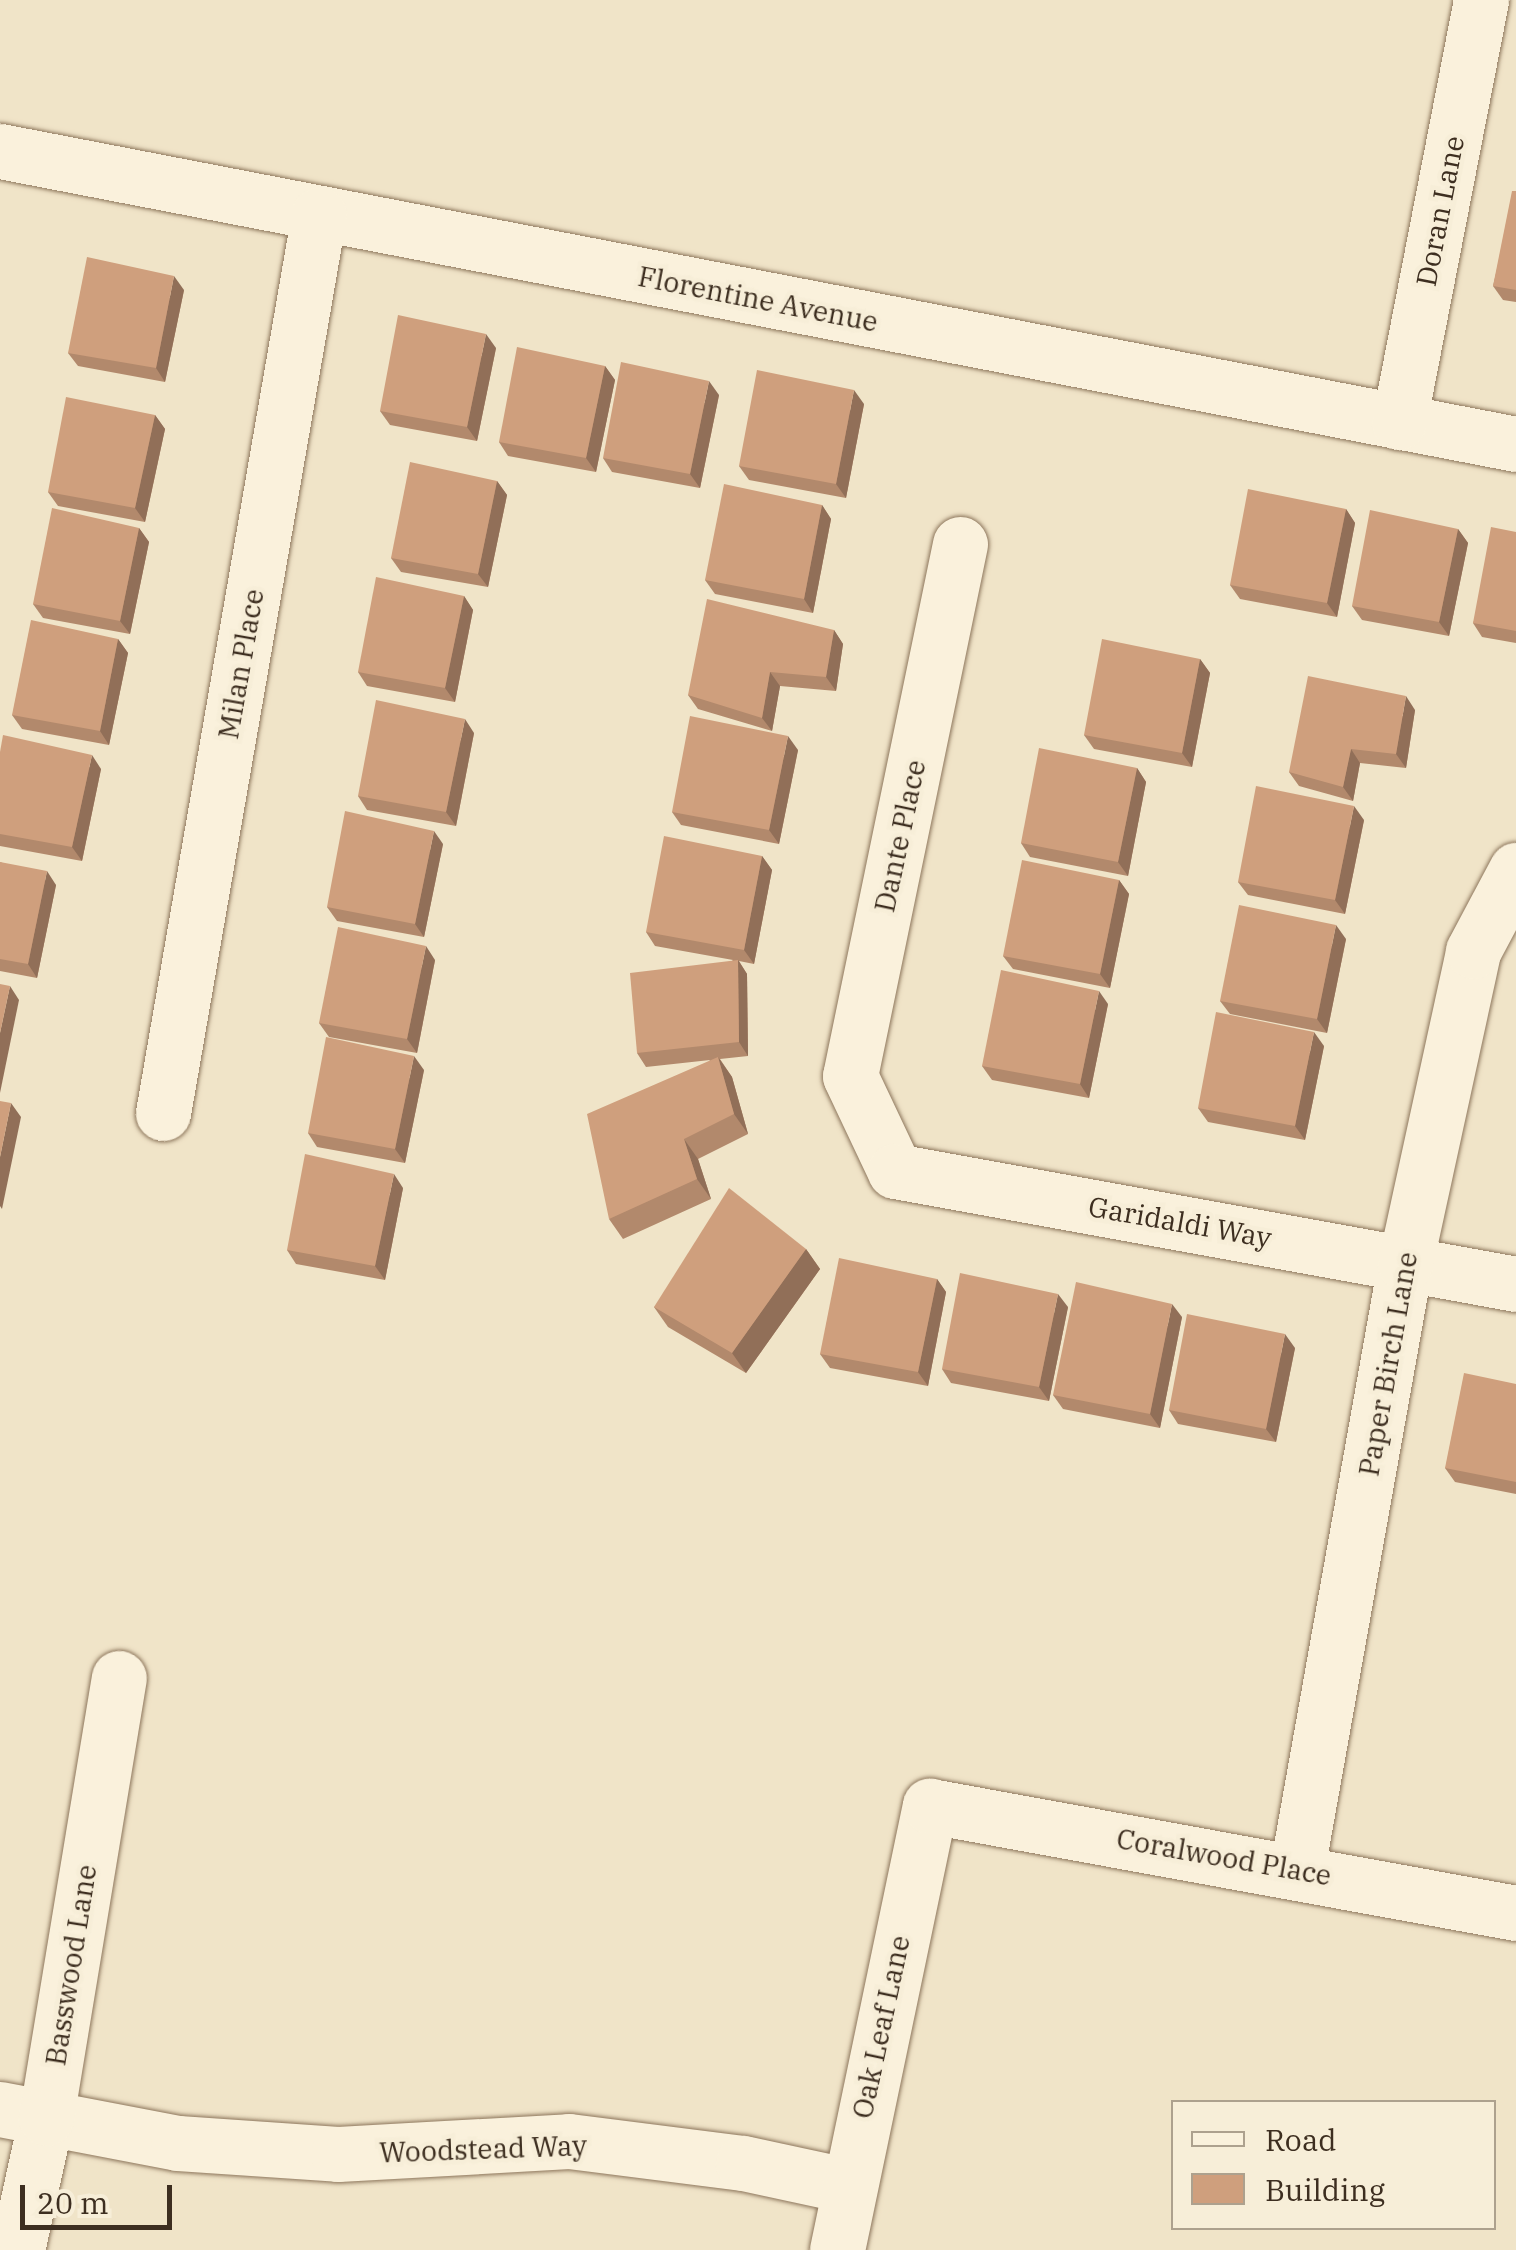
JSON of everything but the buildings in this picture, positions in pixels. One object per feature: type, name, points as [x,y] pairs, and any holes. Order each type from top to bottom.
[{"type":"street","name":"Doran Lane","points":[[1399,422],[1481,0]]},
{"type":"street","name":"Florentine Avenue","points":[[0,151],[1516,444]]},
{"type":"street","name":"Milan Place","points":[[163,1113],[320,214]]},
{"type":"street","name":"Dante Place","points":[[872,1124],[850,1076],[960,544]]},
{"type":"street","name":"Paper Birch Lane","points":[[1297,1869],[1405,1264],[1473,952],[1516,870]]},
{"type":"street","name":"Garidaldi Way","points":[[872,1124],[895,1171],[1516,1284]]},
{"type":"street","name":"Basswood Lane","points":[[17,2250],[23,2114],[119,1678]]},
{"type":"street","name":"Coralwood Place","points":[[930,1806],[1297,1869],[1516,1914]]},
{"type":"street","name":"Oak Leaf Lane","points":[[837,2250],[846,2185],[930,1806]]},
{"type":"street","name":"Woodstead Way","points":[[23,2114],[178,2143],[338,2154],[569,2141],[743,2162],[846,2185]]}]
